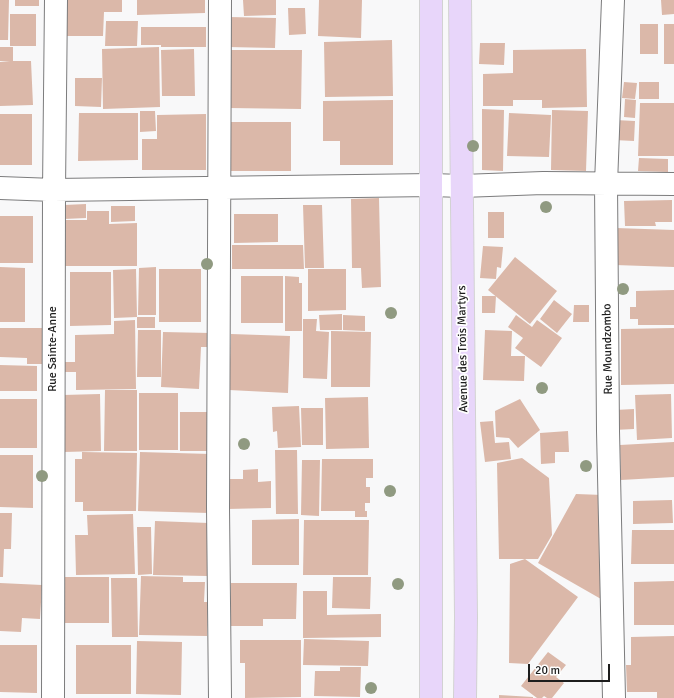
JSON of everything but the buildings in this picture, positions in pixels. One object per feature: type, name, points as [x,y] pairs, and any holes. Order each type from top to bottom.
[{"type":"main road","points":[[431,0],[431,698]]},
{"type":"main road","name":"Avenue des Trois Martyrs","points":[[460,0],[466,609],[465,698]]},
{"type":"street","name":"Rue Sainte-Anne","points":[[53,698],[56,0]]},
{"type":"street","points":[[220,0],[218,499],[220,698]]},
{"type":"street","name":"Rue Moundzombo","points":[[613,0],[606,184],[614,698]]},
{"type":"street","points":[[0,188],[54,190],[220,187],[462,186],[543,183],[674,184]]}]
